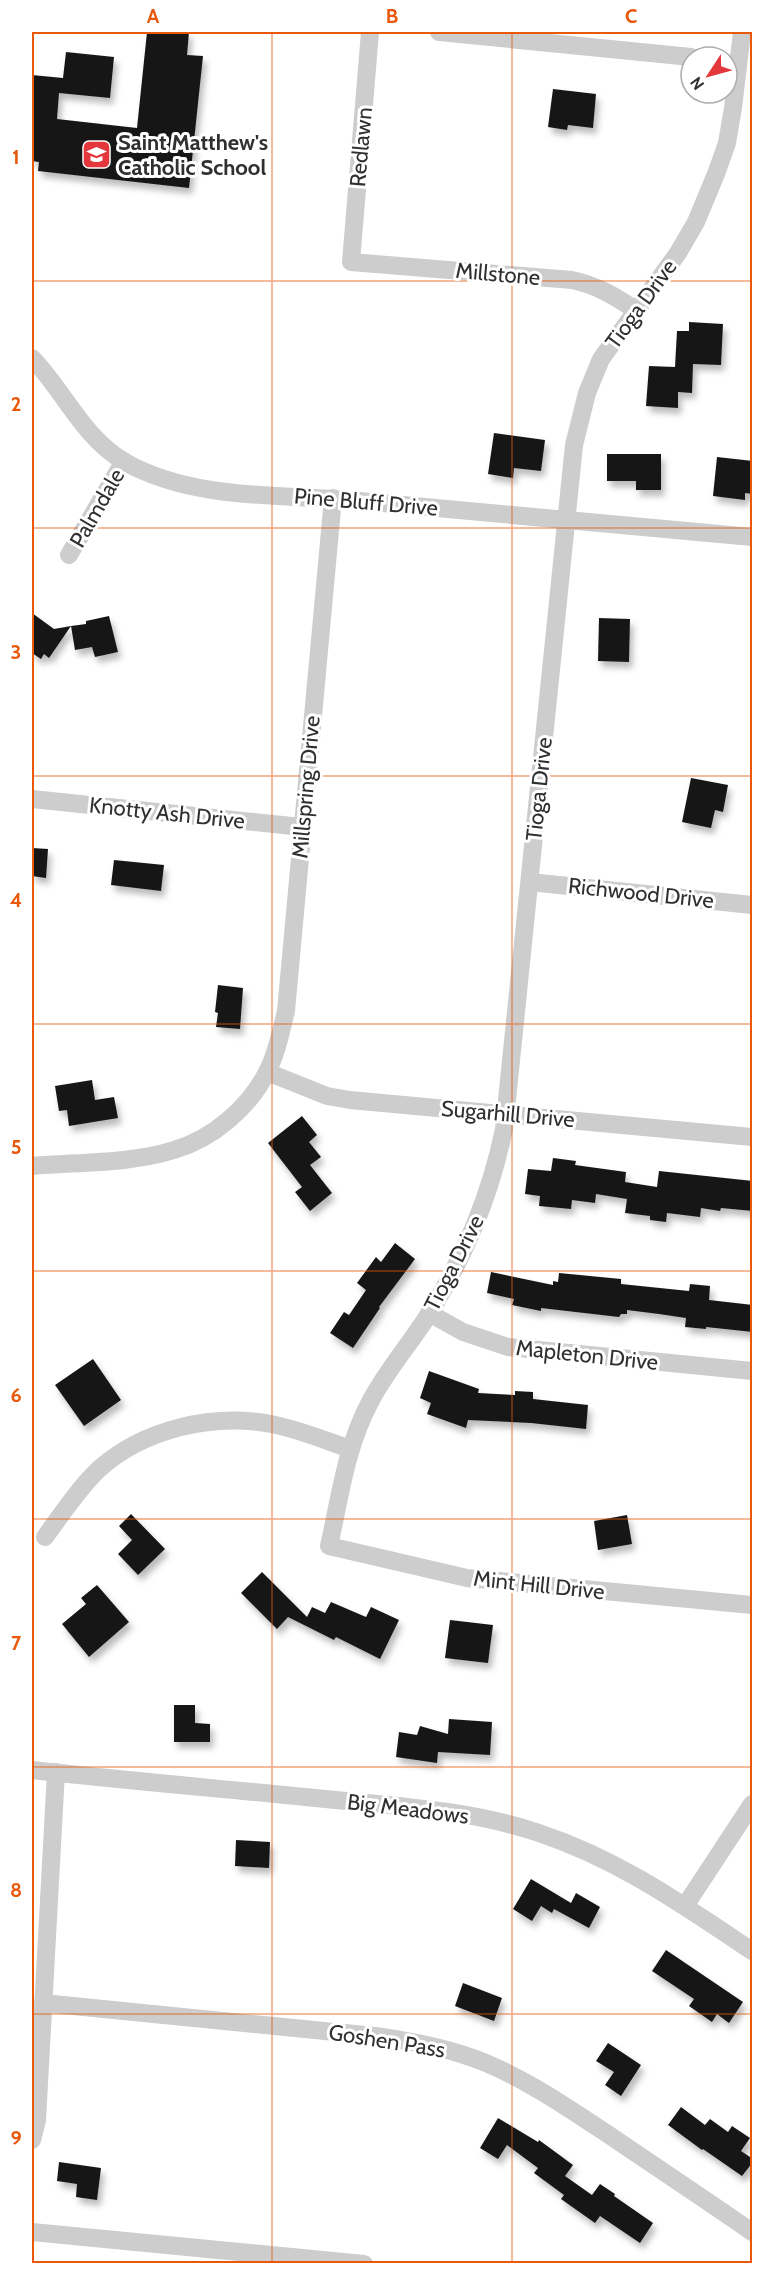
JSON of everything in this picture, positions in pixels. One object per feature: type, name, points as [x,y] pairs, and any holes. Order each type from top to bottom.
[{"type":"street","name":"Redlawn","points":[[351,262],[370,32]]},
{"type":"street","points":[[439,32],[679,56]]},
{"type":"street","name":"Tioga Drive","points":[[739,62],[742,32]]},
{"type":"street","name":"Tioga Drive","points":[[329,1546],[350,1449],[369,1403],[429,1313],[464,1250],[487,1199],[495,1172],[506,1114],[574,446],[587,393],[601,359],[618,333],[637,311],[696,222],[727,143],[733,105]]},
{"type":"street","name":"Millstone","points":[[351,262],[572,280],[612,294],[637,311]]},
{"type":"street","name":"Pine Bluff Drive","points":[[32,358],[53,381],[80,421],[113,454],[172,482],[215,490],[333,498],[753,537]]},
{"type":"street","name":"Palmdale","points":[[69,555],[124,461]]},
{"type":"street","name":"Millspring Drive","points":[[32,1166],[157,1154],[189,1144],[218,1128],[232,1117],[255,1092],[267,1072],[281,1035],[285,1011],[333,498]]},
{"type":"street","name":"Knotty Ash Drive","points":[[32,799],[303,827]]},
{"type":"street","name":"Richwood Drive","points":[[530,882],[753,905]]},
{"type":"street","name":"Sugarhill Drive","points":[[267,1072],[327,1096],[753,1137]]},
{"type":"street","name":"Mapleton Drive","points":[[429,1313],[463,1332],[508,1347],[753,1371]]},
{"type":"street","points":[[45,1537],[98,1470],[117,1455],[158,1433],[174,1428],[246,1421],[290,1428],[350,1449]]},
{"type":"street","name":"Mint Hill Drive","points":[[329,1546],[467,1578],[753,1605]]},
{"type":"street","name":"Big Meadows","points":[[32,1770],[411,1807],[475,1816],[539,1833],[604,1859],[665,1892],[753,1952]]},
{"type":"street","points":[[32,2140],[37,2120],[56,1772]]},
{"type":"street","points":[[685,1906],[753,1804]]},
{"type":"street","name":"Goshen Pass","points":[[43,2003],[375,2036],[445,2049],[484,2062],[522,2079],[753,2232]]},
{"type":"street","points":[[32,2232],[364,2264]]},
{"type":"building","points":[[147,32],[189,32],[187,55],[203,56],[189,188],[38,171],[39,162],[32,161],[32,75],[63,78],[66,52],[114,57],[110,98],[59,93],[57,119],[137,128]]},
{"type":"building","points":[[553,89],[596,94],[593,128],[568,125],[567,130],[548,127]]},
{"type":"building","points":[[689,322],[723,324],[721,365],[693,364],[692,393],[678,392],[678,408],[646,406],[649,366],[675,367],[677,331],[689,331]]},
{"type":"building","points":[[494,433],[545,440],[541,471],[514,468],[513,478],[488,474]]},
{"type":"building","points":[[607,454],[661,454],[661,490],[636,490],[636,481],[607,481]]},
{"type":"building","points":[[717,457],[753,461],[753,494],[745,493],[745,500],[713,496]]},
{"type":"building","points":[[32,613],[54,629],[71,626],[49,658],[44,654],[41,659],[32,653]]},
{"type":"building","points":[[109,616],[118,652],[95,657],[92,647],[75,650],[71,626],[86,624],[86,621]]},
{"type":"building","points":[[599,618],[630,619],[629,662],[598,661]]},
{"type":"building","points":[[691,778],[728,785],[723,812],[715,810],[711,828],[682,822]]},
{"type":"building","points":[[32,848],[48,849],[46,878],[32,876]]},
{"type":"building","points":[[114,860],[164,865],[161,891],[111,885]]},
{"type":"building","points":[[218,985],[243,988],[240,1029],[216,1027]]},
{"type":"building","points":[[92,1080],[95,1100],[114,1097],[118,1118],[69,1126],[67,1110],[59,1111],[55,1086]]},
{"type":"building","points":[[302,1116],[317,1135],[309,1142],[321,1157],[310,1165],[332,1193],[310,1211],[295,1192],[302,1187],[268,1143]]},
{"type":"building","points":[[553,1158],[576,1161],[575,1165],[626,1172],[625,1182],[657,1187],[659,1171],[753,1181],[753,1211],[721,1208],[720,1211],[701,1208],[700,1217],[667,1213],[666,1222],[650,1220],[650,1216],[625,1213],[627,1199],[596,1194],[595,1203],[572,1200],[571,1209],[539,1206],[540,1196],[525,1194],[528,1169],[551,1171]]},
{"type":"building","points":[[395,1243],[415,1259],[379,1307],[353,1348],[330,1333],[344,1312],[349,1315],[366,1290],[357,1283],[376,1257],[381,1262]]},
{"type":"building","points":[[491,1272],[553,1285],[553,1281],[558,1282],[559,1273],[621,1279],[621,1284],[689,1291],[690,1284],[710,1286],[709,1300],[753,1305],[753,1332],[685,1327],[686,1318],[627,1310],[627,1314],[621,1314],[619,1317],[541,1308],[541,1311],[512,1305],[514,1299],[487,1293]]},
{"type":"building","points":[[93,1359],[121,1400],[84,1426],[55,1385]]},
{"type":"building","points":[[429,1371],[479,1389],[478,1393],[515,1395],[515,1391],[533,1392],[533,1399],[588,1405],[586,1429],[468,1420],[466,1428],[427,1414],[431,1403],[420,1398]]},
{"type":"building","points":[[131,1514],[165,1549],[138,1575],[118,1554],[132,1540],[119,1526]]},
{"type":"building","points":[[627,1515],[632,1544],[598,1550],[594,1521]]},
{"type":"building","points":[[262,1572],[307,1617],[312,1607],[325,1613],[331,1602],[366,1617],[371,1607],[399,1620],[380,1659],[336,1637],[334,1640],[288,1617],[277,1629],[241,1593]]},
{"type":"building","points":[[97,1585],[129,1622],[89,1657],[62,1624],[86,1604],[81,1598]]},
{"type":"building","points":[[450,1620],[493,1625],[488,1663],[445,1658]]},
{"type":"building","points":[[174,1705],[195,1705],[195,1723],[210,1724],[210,1742],[174,1742]]},
{"type":"building","points":[[449,1719],[492,1722],[490,1755],[438,1752],[437,1763],[396,1757],[399,1732],[417,1735],[420,1726],[448,1734]]},
{"type":"building","points":[[236,1840],[270,1842],[269,1868],[235,1866]]},
{"type":"building","points":[[531,1879],[571,1903],[576,1893],[600,1907],[589,1928],[554,1909],[552,1913],[541,1906],[532,1921],[513,1909]]},
{"type":"building","points":[[666,1950],[743,2002],[729,2023],[717,2014],[712,2022],[689,2006],[694,1999],[652,1971]]},
{"type":"building","points":[[463,1983],[502,1998],[494,2021],[455,2006]]},
{"type":"building","points":[[608,2043],[641,2065],[621,2096],[605,2085],[614,2072],[596,2061]]},
{"type":"building","points":[[681,2107],[705,2125],[710,2119],[728,2132],[732,2126],[750,2138],[741,2151],[753,2159],[753,2162],[742,2176],[668,2125]]},
{"type":"building","points":[[498,2118],[538,2142],[539,2140],[573,2165],[565,2176],[592,2195],[600,2184],[653,2223],[640,2243],[600,2216],[595,2223],[561,2199],[564,2195],[534,2173],[538,2168],[507,2145],[498,2159],[480,2148]]},
{"type":"building","points":[[59,2162],[101,2168],[97,2200],[76,2197],[77,2184],[57,2181]]},
{"type":"place","name":"Saint Matthew's Catholic School","points":[[97,155]]}]
